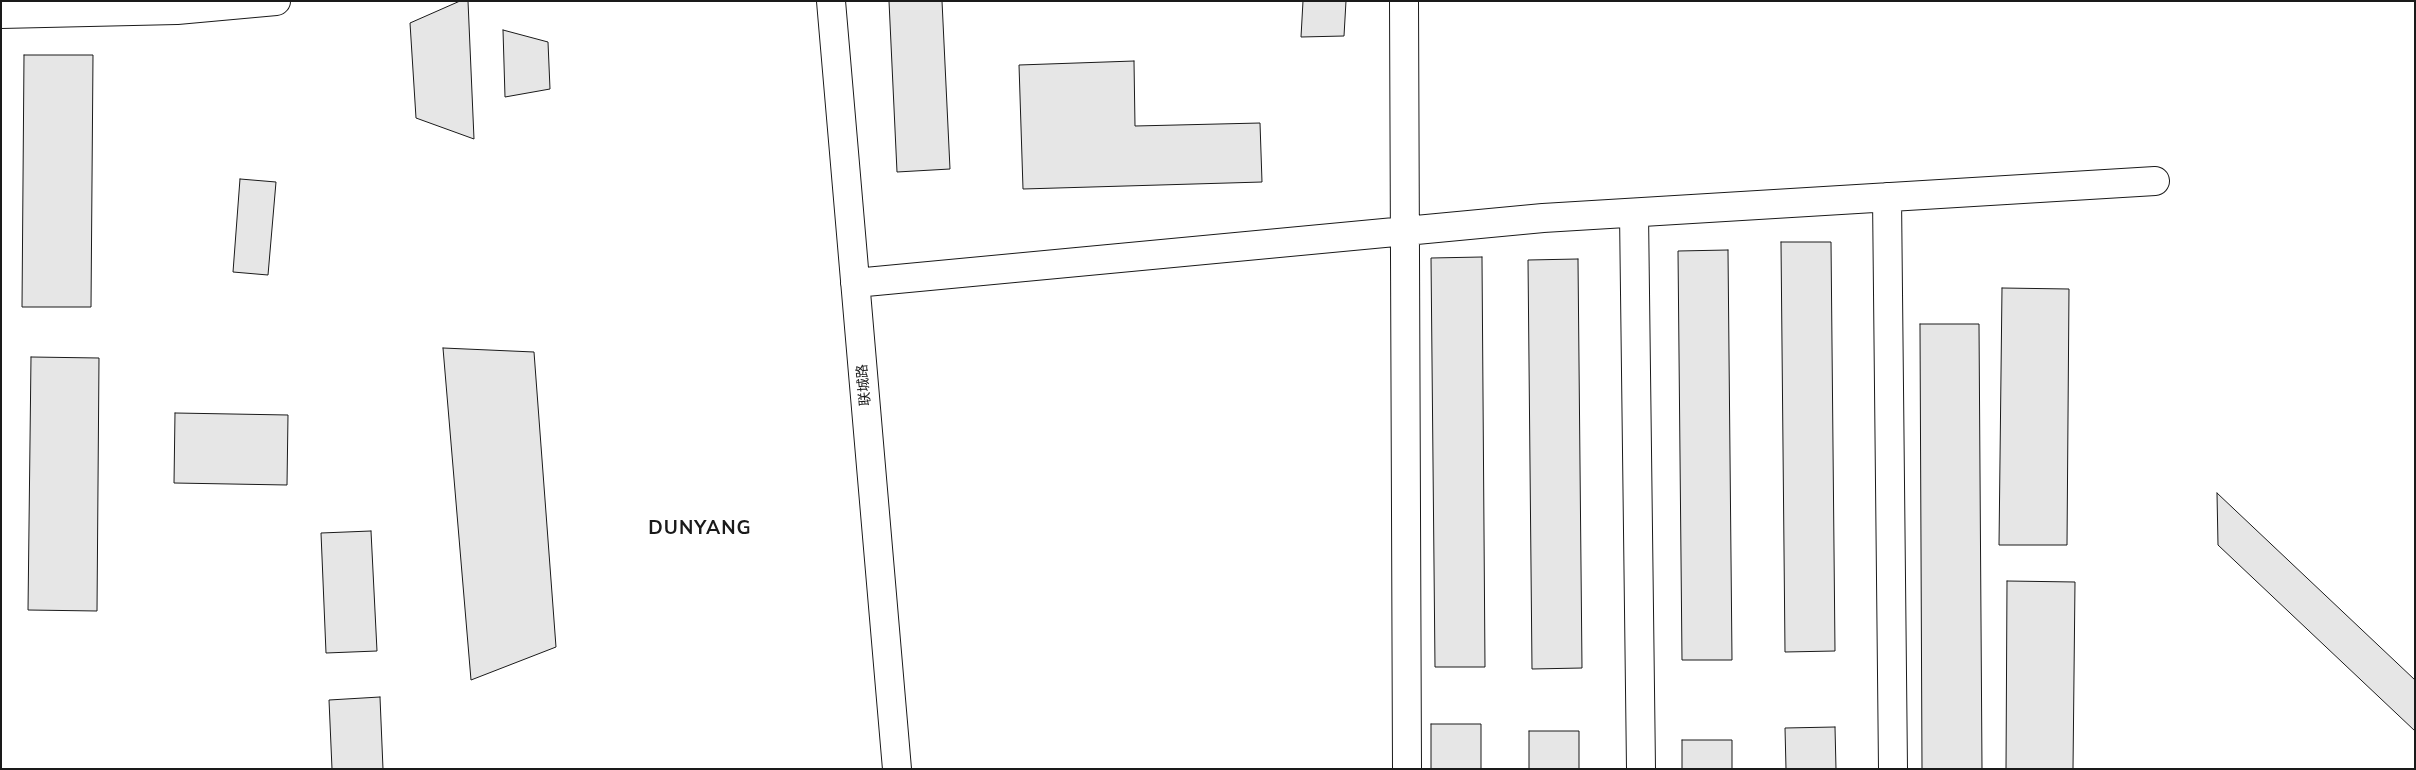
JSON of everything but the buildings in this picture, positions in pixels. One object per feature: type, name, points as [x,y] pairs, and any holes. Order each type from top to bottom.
[{"type":"street","points":[[1,14],[177,10],[276,1]]},
{"type":"street","name":"联城路","points":[[831,1],[897,769]]},
{"type":"street","points":[[1404,1],[1407,769]]},
{"type":"street","points":[[855,283],[1543,218],[2155,181]]},
{"type":"street","points":[[1887,197],[1894,769]]},
{"type":"street","points":[[1634,213],[1641,769]]},
{"type":"district","name":"DUNYANG","points":[[700,528]]}]
